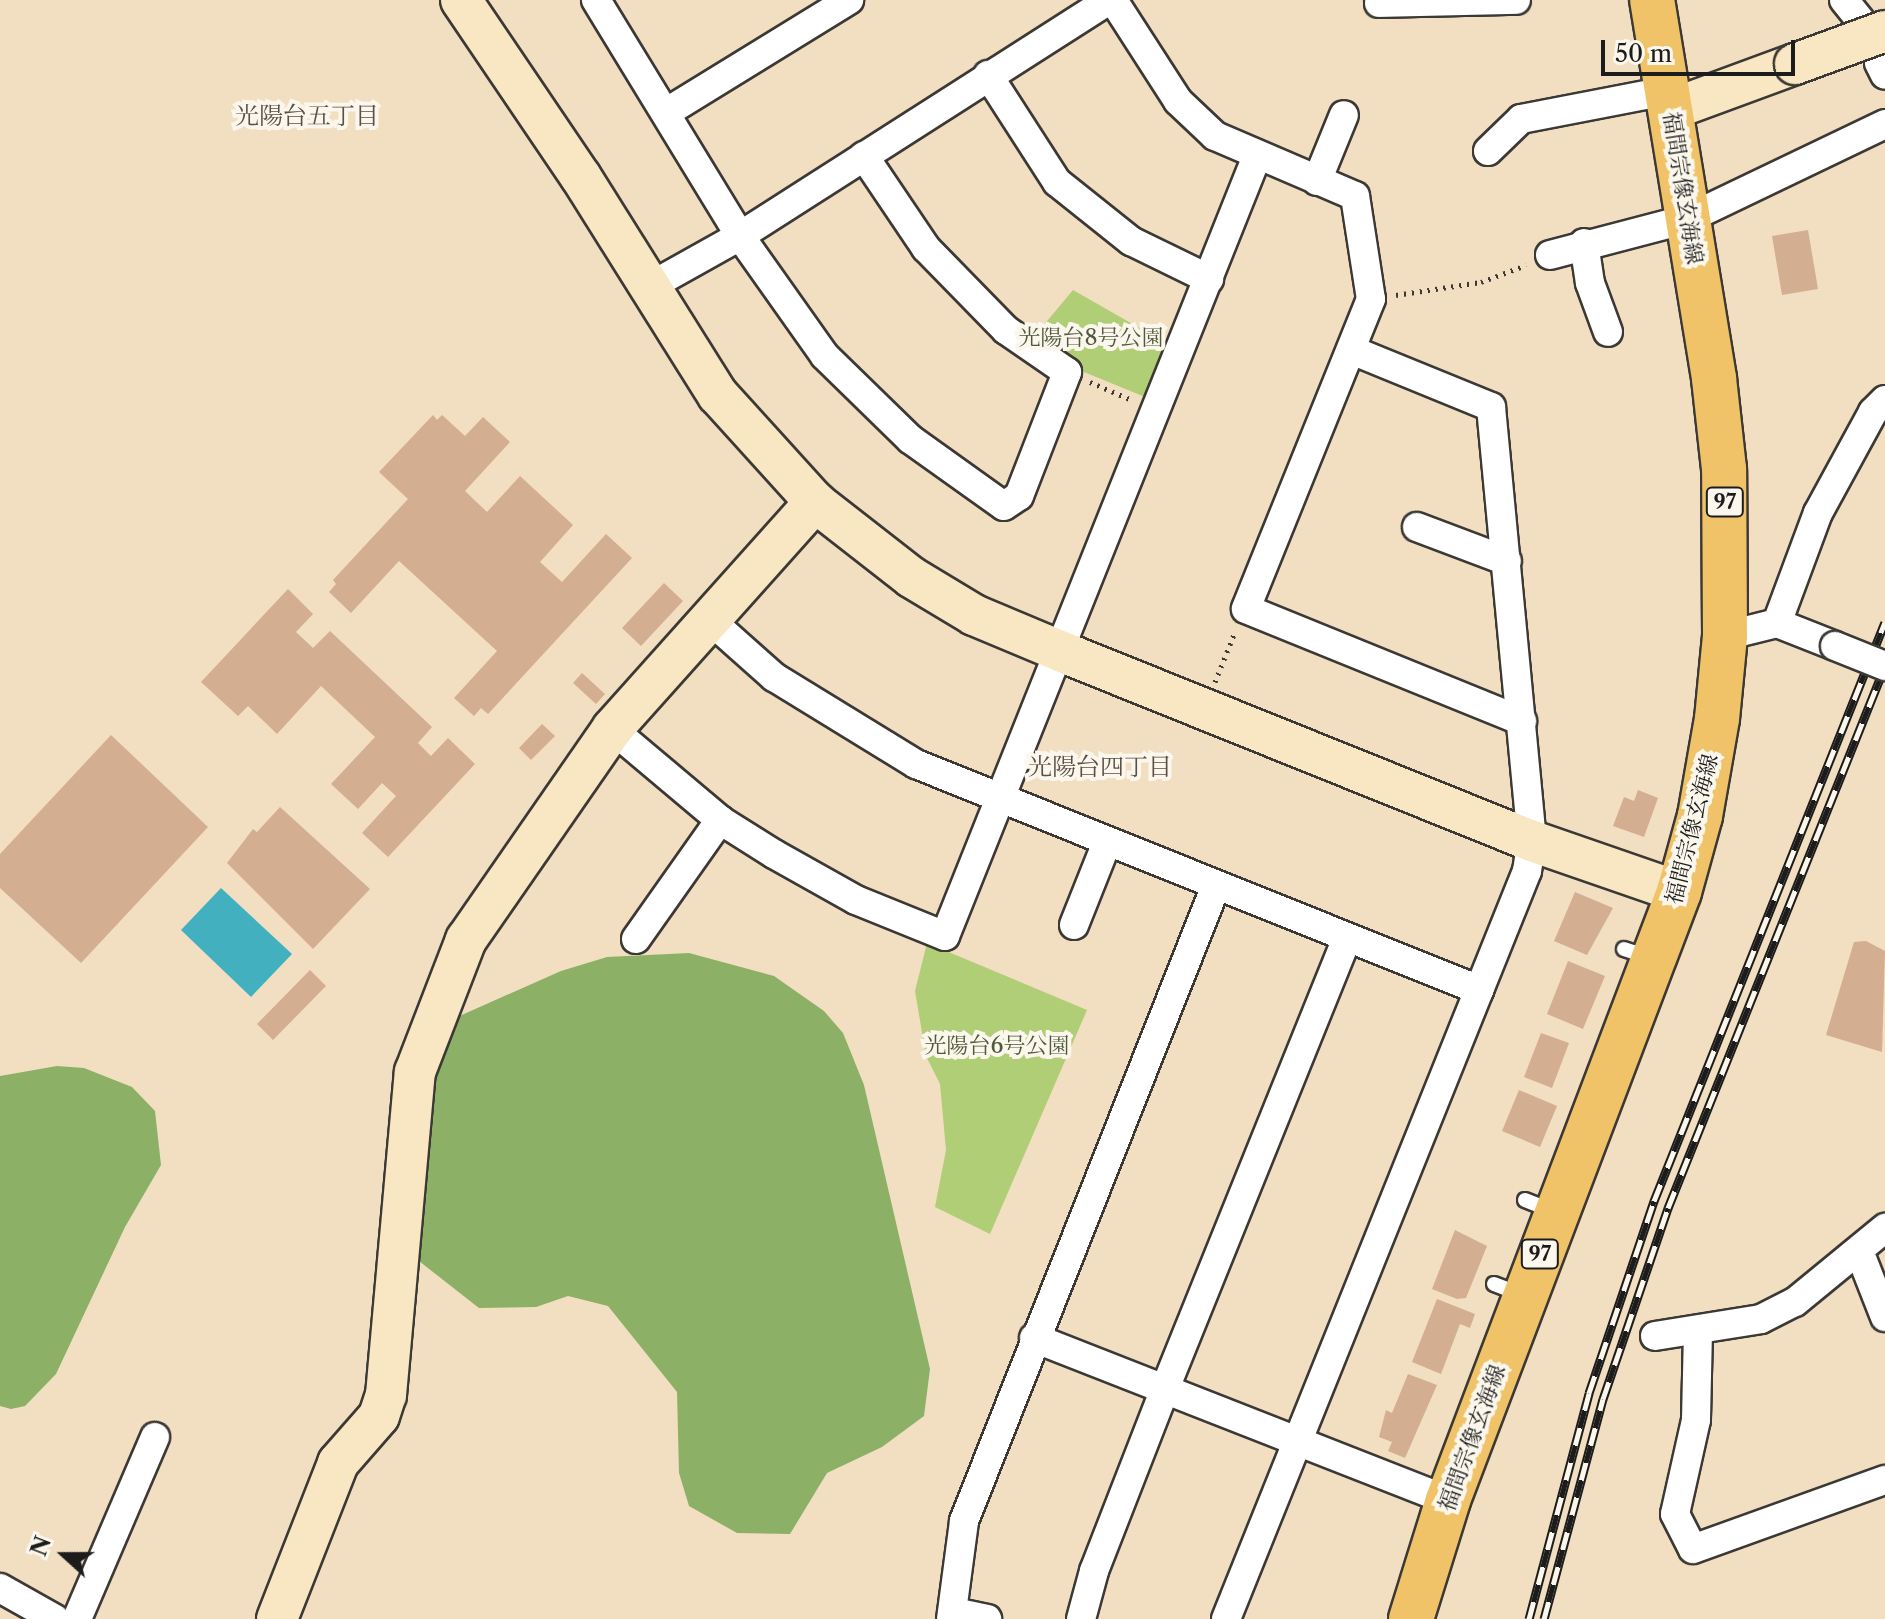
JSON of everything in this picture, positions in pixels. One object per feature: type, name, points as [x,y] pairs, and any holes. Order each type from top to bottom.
[{"type":"main road","name":"福間宗像玄海線","points":[[1411,1619],[1509,1290],[1639,954],[1679,892],[1702,802],[1725,636],[1724,469],[1652,0]]},
{"type":"street","points":[[461,0],[573,164],[647,288],[718,395],[815,502],[911,577],[974,615],[1060,651],[1532,841],[1679,892]]},
{"type":"street","points":[[596,0],[740,236],[825,356],[910,439],[1004,506],[1019,496],[1067,372],[1006,330],[926,248],[864,156]]},
{"type":"street","points":[[667,112],[849,0]]},
{"type":"street","points":[[647,288],[740,236],[988,75],[1111,0],[1178,101],[1215,136],[1355,196],[1371,299],[1246,609],[1522,721]]},
{"type":"street","points":[[1379,3],[1516,0]]},
{"type":"street","points":[[1488,151],[1521,119],[1668,100],[1795,64],[1871,38]]},
{"type":"street","points":[[988,75],[1057,182],[1131,241],[1209,279]]},
{"type":"street","points":[[1317,181],[1344,115]]},
{"type":"street","points":[[1550,255],[1584,243],[1687,219],[1885,124]]},
{"type":"street","points":[[612,729],[720,820],[856,900],[945,936],[1257,156]]},
{"type":"street","points":[[1584,243],[1590,283],[1608,332]]},
{"type":"street","points":[[1226,1619],[1527,871],[1532,841],[1491,407],[1351,350]]},
{"type":"street","points":[[1777,623],[1818,513],[1873,412],[1885,400]]},
{"type":"street","points":[[277,1619],[338,1463],[379,1416],[386,1395],[415,1072],[436,1007],[466,940],[612,729],[815,502]]},
{"type":"street","points":[[1417,527],[1507,561]]},
{"type":"street","points":[[710,620],[774,677],[836,720],[916,764],[1215,888],[1479,990]]},
{"type":"street","points":[[1725,636],[1777,623],[1885,666]]},
{"type":"street","points":[[636,939],[720,820]]},
{"type":"street","points":[[1074,925],[1107,842]]},
{"type":"street","points":[[987,1619],[953,1615],[964,1521],[1215,888]]},
{"type":"street","points":[[1081,1619],[1094,1571],[1164,1391],[1347,939]]},
{"type":"street","points":[[1655,1336],[1761,1319],[1795,1302],[1885,1228]]},
{"type":"street","points":[[1859,1251],[1885,1317]]},
{"type":"street","points":[[1698,1331],[1696,1420],[1675,1514],[1693,1549],[1885,1480]]},
{"type":"street","points":[[1034,1338],[1448,1500]]},
{"type":"street","points":[[77,1619],[155,1437]]},
{"type":"street","points":[[0,1588],[55,1619]]},
{"type":"path","points":[[1371,299],[1481,282],[1550,255]]},
{"type":"path","points":[[1067,372],[1140,403]]},
{"type":"path","points":[[1213,687],[1246,609]]},
{"type":"green space","name":"光陽台8号公園","points":[[1073,290],[1171,346],[1150,399],[1079,370],[1033,338]]},
{"type":"green space","name":"光陽台6号公園","points":[[927,943],[1087,1010],[990,1234],[935,1207],[946,1150],[940,1084],[926,1056],[915,991]]},
{"type":"green space","points":[[689,953],[774,976],[824,1011],[843,1033],[864,1085],[930,1369],[924,1416],[882,1447],[827,1473],[790,1534],[737,1533],[689,1506],[679,1473],[677,1392],[608,1306],[568,1296],[536,1307],[479,1308],[410,1254],[428,1087],[446,1022],[561,971],[607,957]]},
{"type":"green space","points":[[57,1066],[84,1068],[132,1087],[155,1111],[161,1165],[125,1227],[56,1374],[25,1406],[11,1409],[0,1406],[0,1076]]},
{"type":"water","points":[[221,888],[292,954],[251,997],[181,930]]},
{"type":"building","points":[[1808,230],[1818,289],[1782,295],[1772,236]]},
{"type":"building","points":[[433,415],[437,420],[442,415],[465,436],[483,417],[510,442],[465,491],[487,512],[520,476],[573,525],[540,562],[562,582],[606,534],[632,558],[488,714],[481,708],[474,716],[454,698],[497,651],[399,561],[351,613],[329,592],[336,584],[333,580],[408,499],[379,472]]},
{"type":"building","points":[[664,583],[683,601],[641,646],[622,628]]},
{"type":"building","points":[[288,589],[313,614],[296,632],[313,648],[330,631],[432,727],[418,743],[431,756],[448,738],[475,764],[388,857],[362,833],[396,796],[382,783],[358,809],[331,784],[375,737],[321,686],[277,734],[248,706],[238,716],[201,682]]},
{"type":"building","points":[[582,673],[605,694],[596,704],[573,683]]},
{"type":"building","points":[[542,724],[555,736],[531,760],[519,748]]},
{"type":"building","points":[[111,735],[208,827],[81,963],[0,888],[0,854]]},
{"type":"building","points":[[1638,790],[1658,798],[1644,837],[1613,826],[1624,797],[1634,801]]},
{"type":"building","points":[[280,807],[370,889],[313,949],[227,863],[253,829],[257,832]]},
{"type":"building","points":[[1575,892],[1613,908],[1587,955],[1554,941]]},
{"type":"building","points":[[1866,941],[1885,951],[1882,1052],[1826,1035],[1854,942]]},
{"type":"building","points":[[1568,961],[1605,976],[1583,1029],[1547,1014]]},
{"type":"building","points":[[310,970],[326,986],[273,1040],[257,1024]]},
{"type":"building","points":[[1541,1033],[1569,1043],[1552,1088],[1524,1077]]},
{"type":"building","points":[[1519,1090],[1557,1106],[1540,1147],[1502,1131]]},
{"type":"building","points":[[1455,1230],[1487,1246],[1466,1298],[1457,1299],[1432,1289]]},
{"type":"building","points":[[1437,1299],[1475,1314],[1470,1328],[1460,1324],[1441,1374],[1412,1362]]},
{"type":"building","points":[[1408,1374],[1437,1385],[1405,1458],[1388,1451],[1392,1442],[1379,1437],[1386,1410],[1392,1413]]},
{"type":"railway","points":[[1529,1619],[1589,1393],[1654,1201],[1885,622]]},
{"type":"railway","points":[[1544,1619],[1603,1399],[1668,1208],[1885,666]]},
{"type":"district","name":"光陽台五丁目","points":[[307,116]]},
{"type":"district","name":"光陽台四丁目","points":[[1100,767]]}]
